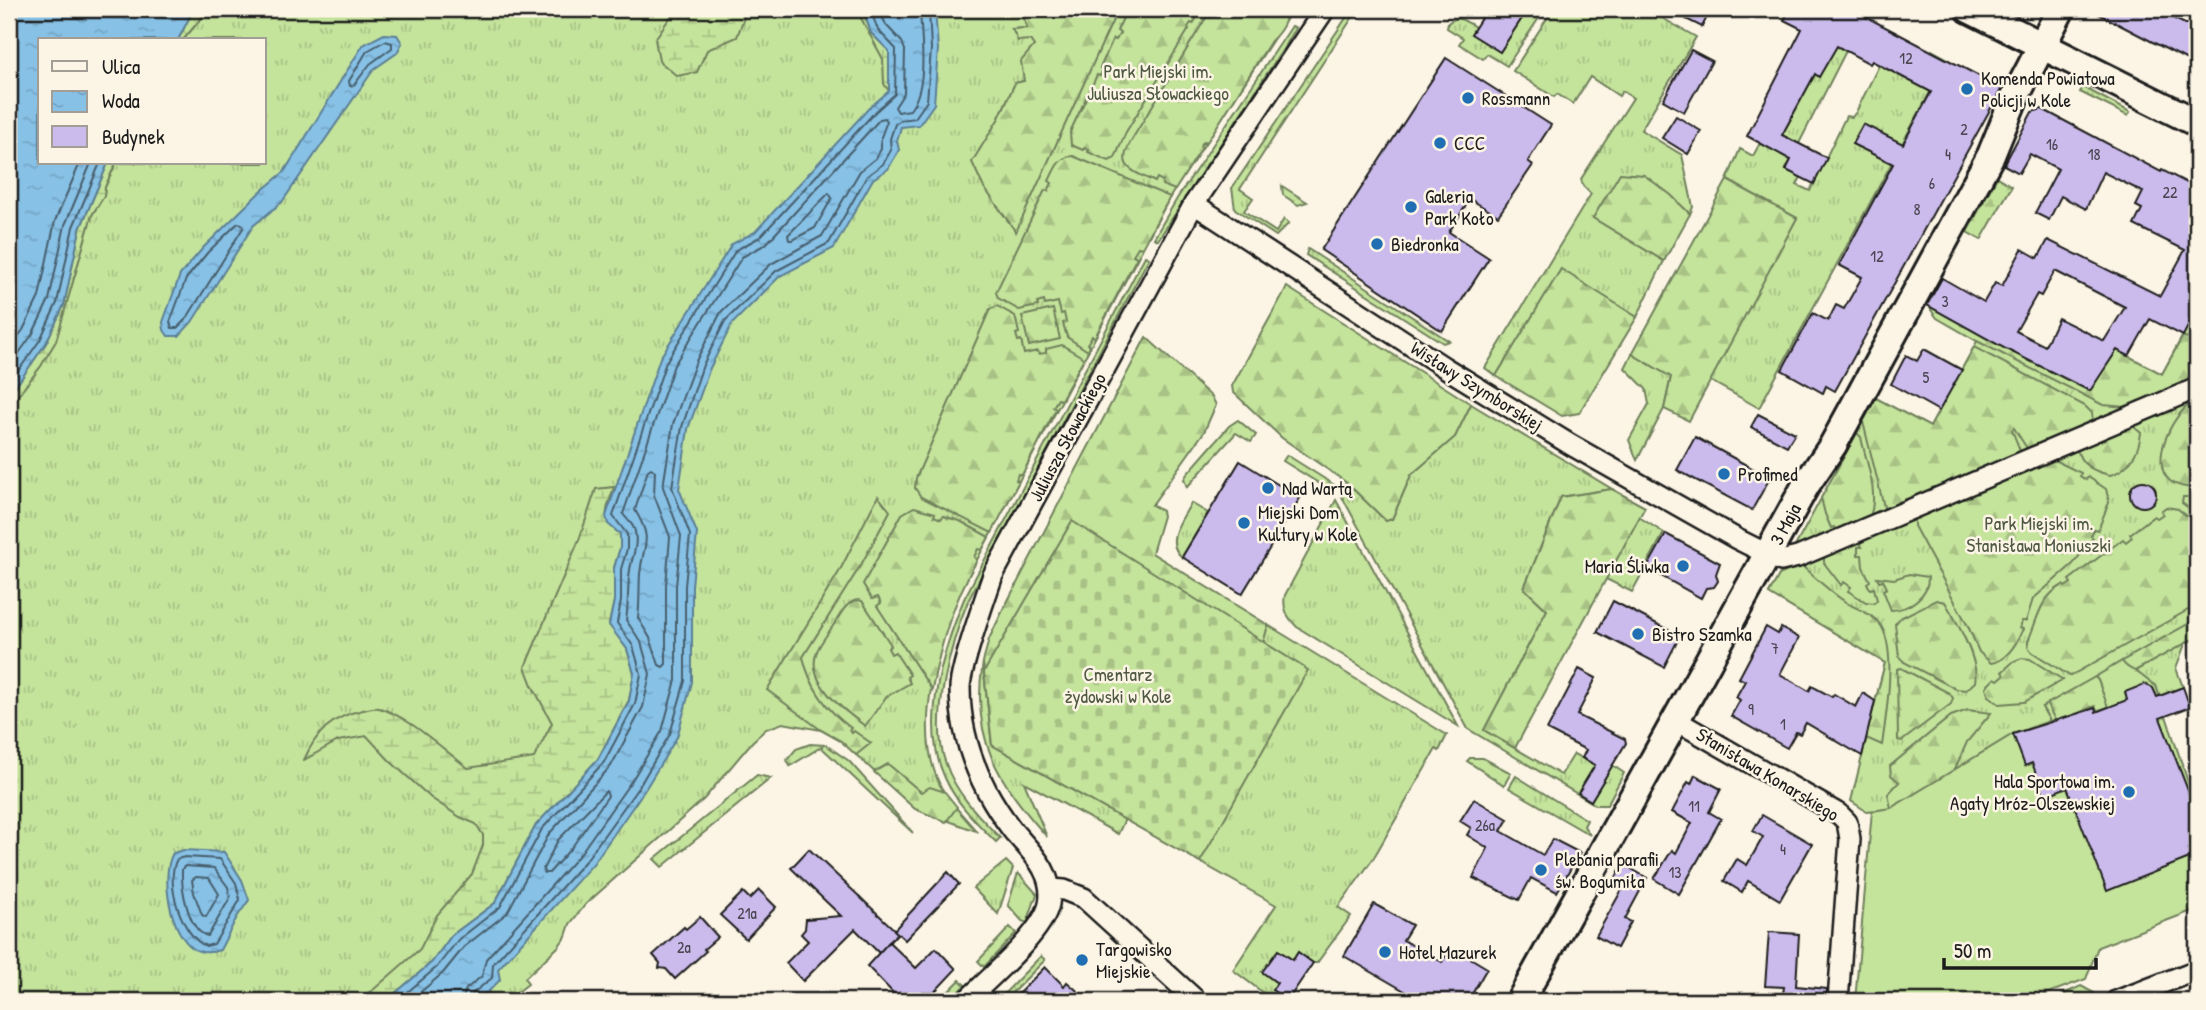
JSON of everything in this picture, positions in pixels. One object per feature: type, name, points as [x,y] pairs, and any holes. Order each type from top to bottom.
[{"type":"street","name":"Juliusza Słowackiego","points":[[1051,889],[1040,863],[987,792],[971,758],[963,723],[960,685],[974,628],[993,575],[1194,204],[1325,9]]},
{"type":"street","points":[[1969,9],[2197,123]]},
{"type":"street","name":"3 Maja","points":[[1520,1001],[1806,485],[1833,445],[1991,155],[2012,101],[2061,9]]},
{"type":"street","name":"Wisławy Szymborskiej","points":[[1194,204],[1471,384],[1571,445],[1768,556]]},
{"type":"street","points":[[1768,556],[1781,561],[1798,557],[2197,388]]},
{"type":"street","name":"Stanisława Konarskiego","points":[[1677,721],[1839,814],[1847,822],[1850,832],[1838,1001]]},
{"type":"street","points":[[966,1001],[1030,937],[1047,911],[1051,889],[1065,890],[1084,898],[1197,1001]]},
{"type":"street","points":[[2116,1001],[2197,970]]},
{"type":"green space","points":[[198,9],[209,9],[185,38],[179,38],[190,16]]},
{"type":"green space","name":"Park Miejski im. Juliusza Słowackiego","points":[[209,9],[1021,9],[1027,28],[1013,29],[1035,46],[1024,81],[1015,83],[999,118],[1111,9],[1293,9],[1170,197],[962,588],[953,610],[931,685],[928,738],[940,785],[976,831],[915,809],[841,741],[821,730],[783,723],[766,729],[704,799],[586,904],[570,924],[558,947],[525,978],[528,984],[506,1001],[9,1001],[9,407],[41,366],[70,291],[92,215],[104,196],[105,187],[116,164],[266,164],[266,38],[185,38]]},
{"type":"green space","points":[[676,9],[747,9],[737,37],[707,50],[697,72],[677,76],[659,61],[655,39]]},
{"type":"green space","points":[[856,9],[863,9],[871,33],[889,51],[889,91],[884,84],[883,59]]},
{"type":"green space","points":[[1021,9],[1118,9],[1016,232],[983,186],[972,162],[999,118],[1015,83],[1024,81],[1021,61],[1034,46],[1030,40],[1018,41],[1012,29],[1027,28]]},
{"type":"green space","points":[[1127,9],[1202,9],[1193,24],[1188,27],[1126,132],[1115,158],[1109,161],[1085,148],[1083,150],[1071,145],[1070,132],[1097,75],[1100,76],[1103,70],[1100,68],[1113,39],[1116,40],[1120,33],[1117,31]]},
{"type":"green space","points":[[1212,9],[1287,9],[1282,27],[1207,142],[1204,141],[1200,146],[1202,148],[1175,190],[1162,185],[1163,181],[1157,178],[1155,182],[1131,170],[1125,160],[1125,154],[1207,16],[1211,17],[1214,11]]},
{"type":"green space","points":[[1352,9],[1358,9],[1240,189],[1253,198],[1244,211],[1276,232],[1284,219],[1289,223],[1276,236],[1235,209],[1232,188]]},
{"type":"green space","points":[[1528,9],[1545,9],[1507,66],[1487,54],[1483,59],[1459,44],[1463,38],[1447,28],[1452,20],[1465,21],[1475,27],[1472,34],[1500,52]]},
{"type":"green space","points":[[1553,9],[1646,9],[1696,37],[1641,130],[1682,155],[1693,207],[1690,214],[1684,208],[1593,218],[1664,261],[1637,317],[1561,270],[1496,376],[1485,368],[1591,194],[1583,186],[1581,179],[1633,98],[1622,91],[1619,96],[1590,77],[1573,104],[1557,94],[1554,97],[1513,71]]},
{"type":"green space","points":[[1292,26],[1296,28],[1287,43],[1158,240],[1154,238],[1178,197]]},
{"type":"green space","points":[[1819,37],[1846,51],[1786,169],[1801,177],[1797,185],[1810,191],[1846,116],[1852,117],[1856,112],[1879,65],[1914,83],[1932,50],[1948,59],[1759,408],[1709,380],[1797,218],[1727,180],[1740,149],[1753,156],[1760,143],[1774,150],[1815,74],[1819,76]]},
{"type":"green space","points":[[2083,87],[2130,112],[2128,116],[2080,92]]},
{"type":"green space","points":[[1073,156],[1170,197],[1142,248],[1138,247],[1133,255],[1137,257],[1095,337],[1092,336],[1087,344],[1090,346],[1088,351],[1067,337],[1063,323],[1066,322],[1064,313],[1061,314],[1058,302],[1045,305],[1044,301],[1037,303],[1038,306],[1019,310],[998,298],[996,292],[1045,190],[1048,191],[1052,183],[1049,181],[1055,168],[1060,161]]},
{"type":"green space","points":[[108,164],[116,164],[105,187],[104,196],[92,215],[56,341],[41,366],[9,407],[9,396],[46,343],[64,305],[80,229]]},
{"type":"green space","points":[[1620,173],[1644,175],[1671,195],[1690,214],[1664,261],[1593,218]]},
{"type":"green space","points":[[1997,177],[2012,186],[1981,240],[1967,232]]},
{"type":"green space","points":[[1727,180],[1797,218],[1689,421],[1664,409],[1671,377],[1632,354]]},
{"type":"green space","points":[[1282,186],[1307,202],[1298,205],[1283,195]]},
{"type":"green space","points":[[1308,249],[1449,341],[1443,343],[1306,255]]},
{"type":"green space","points":[[1145,256],[1149,258],[968,601],[949,659],[941,704],[941,746],[950,775],[969,804],[1000,838],[996,842],[955,796],[938,757],[934,712],[942,664],[964,599]]},
{"type":"green space","points":[[1561,269],[1637,317],[1579,413],[1562,416],[1496,376]]},
{"type":"green space","points":[[1287,287],[1471,404],[1455,437],[1411,475],[1392,519],[1386,521],[1347,483],[1282,438],[1233,392],[1232,386]]},
{"type":"green space","points":[[997,306],[1015,316],[1019,333],[1016,334],[1018,341],[1021,340],[1024,354],[1038,351],[1039,354],[1046,353],[1046,349],[1062,345],[1084,358],[1061,400],[1058,399],[1053,407],[1056,409],[1022,475],[1018,474],[1016,480],[1019,481],[992,533],[921,497],[915,488],[916,478],[990,309]]},
{"type":"green space","points":[[1931,307],[2089,391],[2117,350],[2162,374],[2183,336],[2192,340],[2197,330],[2197,378],[2126,407],[2103,405],[1977,341],[1937,318]]},
{"type":"green space","points":[[1053,309],[1060,339],[1029,346],[1022,316]]},
{"type":"green space","name":"Park Miejski im. Stanisława Moniuszki","points":[[2197,309],[2197,637],[2185,644],[2176,668],[2183,687],[2159,696],[2156,686],[2145,680],[2098,680],[2109,707],[2042,707],[2050,721],[2013,734],[2025,765],[1891,809],[1866,811],[1851,801],[1885,663],[1769,594],[1876,398],[1930,427],[1981,334],[2089,391],[2117,350],[2162,374]]},
{"type":"green space","name":"Cmentarz żydowski w Kole","points":[[1146,337],[1212,397],[1216,405],[1204,432],[1152,505],[1162,511],[1163,516],[1152,553],[1268,625],[1260,655],[1179,850],[992,745],[983,662],[989,639],[1003,610]]},
{"type":"green space","points":[[1974,347],[2085,406],[2092,413],[2093,422],[2028,450],[2014,428],[2012,430],[2021,453],[1885,511],[1863,422],[1876,398],[1930,427]]},
{"type":"green space","points":[[1632,354],[1671,377],[1664,409],[1637,460],[1629,440],[1649,404],[1646,389],[1625,368]]},
{"type":"green space","points":[[2197,399],[2197,488],[2180,486],[2170,481],[2161,461],[2173,424],[2180,413]]},
{"type":"green space","points":[[1471,404],[1612,489],[1561,497],[1524,588],[1547,610],[1484,730],[1561,775],[1574,754],[1608,772],[1612,765],[1624,773],[1607,805],[1596,805],[1468,729],[1340,493],[1346,482],[1385,520],[1392,519],[1411,475],[1455,437]]},
{"type":"green space","points":[[1238,420],[1256,435],[1251,442],[1236,433],[1187,487],[1184,479],[1187,474],[1229,426]]},
{"type":"green space","points":[[2133,426],[2141,433],[2140,440],[2128,465],[2117,473],[2110,475],[2094,470],[2081,459],[2077,449]]},
{"type":"green space","points":[[1857,433],[1861,437],[1871,477],[1873,497],[1870,517],[1836,531],[1834,527],[1831,528],[1821,498]]},
{"type":"green space","points":[[1287,455],[1336,486],[1333,492],[1283,461]]},
{"type":"green space","points":[[2052,459],[2106,489],[2109,502],[2098,530],[2094,529],[2091,536],[2093,538],[2073,564],[2033,599],[2026,621],[2022,621],[2020,628],[2023,629],[2011,650],[2002,659],[1991,663],[1979,652],[1968,626],[1914,526],[1914,519]]},
{"type":"green space","points":[[614,487],[606,513],[609,523],[620,534],[620,548],[614,568],[614,601],[609,624],[627,649],[634,673],[629,700],[598,759],[536,825],[495,903],[452,935],[432,962],[386,1001],[350,1001],[372,991],[420,949],[437,915],[472,874],[483,845],[483,835],[476,824],[431,798],[367,736],[338,741],[304,760],[309,750],[320,733],[334,721],[352,713],[377,708],[413,725],[468,768],[534,758],[552,723],[525,667],[579,540],[596,489]]},
{"type":"green space","points":[[1612,489],[1645,507],[1515,748],[1484,730],[1547,610],[1524,588],[1561,497]]},
{"type":"green space","points":[[878,496],[890,511],[861,565],[803,657],[810,678],[827,706],[851,728],[849,730],[852,733],[854,731],[871,743],[856,755],[841,741],[821,730],[767,690],[839,572]]},
{"type":"green space","points":[[2183,497],[2197,497],[2197,514],[2182,503]]},
{"type":"green space","points":[[1336,500],[1458,726],[1297,627],[1288,617],[1284,605],[1285,595]]},
{"type":"green space","points":[[1191,503],[1208,513],[1182,557],[1174,544],[1174,537]]},
{"type":"green space","points":[[914,507],[935,513],[934,516],[941,519],[943,516],[960,521],[989,537],[982,550],[978,549],[974,557],[977,560],[955,607],[939,655],[932,690],[877,606],[881,603],[878,597],[872,599],[863,584],[902,514]]},
{"type":"green space","points":[[2166,507],[2178,509],[2197,524],[2197,605],[2070,676],[2032,652],[2028,641],[2040,610],[2049,596],[2063,585],[2065,587],[2071,583],[2069,580],[2123,539],[2126,542],[2132,537],[2130,534],[2154,516],[2157,518],[2163,514],[2161,511]]},
{"type":"green space","points":[[1639,517],[1664,533],[1632,592],[1606,579]]},
{"type":"green space","name":"Cmentarz żydowski w Kole","points":[[1072,521],[1308,670],[1200,862],[992,745],[984,672]]},
{"type":"green space","points":[[1858,540],[1862,547],[1858,547],[1858,555],[1862,555],[1863,567],[1870,581],[1867,583],[1870,589],[1874,588],[1877,600],[1874,603],[1866,602],[1848,591],[1851,587],[1844,582],[1841,585],[1824,563],[1824,554]]},
{"type":"green space","points":[[1801,565],[1841,599],[1876,620],[1885,634],[1889,682],[1882,745],[1866,738],[1885,663],[1769,594],[1779,575]]},
{"type":"green space","points":[[1909,574],[1928,577],[1925,590],[1911,604],[1891,610],[1883,590],[1887,588],[1883,580],[1879,581],[1877,577],[1894,579]]},
{"type":"green space","points":[[858,600],[862,601],[891,645],[888,648],[891,654],[895,652],[910,675],[907,677],[910,683],[886,697],[865,726],[830,696],[817,676],[815,665],[816,654],[823,640],[846,606]]},
{"type":"green space","points":[[1936,600],[1945,602],[1971,653],[1975,682],[1966,690],[1956,689],[1904,662],[1899,656],[1895,624],[1900,618]]},
{"type":"green space","points":[[2197,619],[2197,637],[2133,672],[2126,668],[2122,661]]},
{"type":"green space","points":[[1268,625],[1447,735],[1439,751],[1436,749],[1373,859],[1338,907],[1351,916],[1317,963],[1298,953],[1293,960],[1278,950],[1263,972],[1277,983],[1273,990],[1287,1001],[1274,1001],[1233,970],[1276,905],[1179,850],[1259,655]]},
{"type":"green space","points":[[2030,659],[2063,680],[2024,702],[1999,704],[1988,695],[1986,687],[1995,678],[1998,680],[2004,675],[2002,672],[2014,661]]},
{"type":"green space","points":[[2122,661],[2156,686],[2197,809],[2197,909],[2098,947],[2086,979],[2027,1001],[1855,1001],[1872,811],[1891,808],[2013,734],[2050,721],[2042,707],[2047,704],[2058,726],[2077,718],[2076,714],[2092,707],[2095,706],[2097,711],[2108,707],[2095,677]]},
{"type":"green space","points":[[983,662],[992,745],[1125,819],[1118,834],[1024,782],[1047,837],[1014,797],[992,757],[985,736],[980,689]]},
{"type":"green space","points":[[1901,668],[1949,693],[1953,698],[1951,704],[1902,741],[1898,740],[1897,669]]},
{"type":"green space","points":[[2095,677],[2109,707],[2096,711],[2093,707],[2079,714],[2078,718],[2057,726],[2047,704]]},
{"type":"green space","points":[[1968,710],[1991,713],[1967,742],[1954,771],[1891,808],[1888,794],[1899,782],[1891,775],[1890,766],[1951,716]]},
{"type":"green space","points":[[810,744],[826,745],[849,761],[913,833],[821,747],[790,766],[787,760],[796,749]]},
{"type":"green space","points":[[1470,758],[1483,758],[1511,773],[1504,785],[1467,761]]},
{"type":"green space","points":[[888,764],[921,792],[930,787],[945,792],[957,807],[946,822],[915,809],[874,772]]},
{"type":"green space","points":[[757,775],[771,778],[662,867],[654,859]]},
{"type":"green space","points":[[1516,776],[1587,820],[1584,826],[1590,835],[1509,788]]},
{"type":"green space","points":[[1006,861],[1013,868],[998,914],[973,888]]},
{"type":"green space","points":[[1018,873],[1037,894],[1027,923],[1008,905]]},
{"type":"green space","points":[[1010,927],[1016,933],[984,967],[978,961]]},
{"type":"green space","points":[[1041,956],[1045,960],[1004,1001],[997,1001]]},
{"type":"green space","points":[[960,980],[965,985],[949,1001],[939,1001]]},
{"type":"green space","points":[[2081,986],[2094,993],[2087,1001],[2077,1001],[2063,994]]},
{"type":"water","points":[[9,9],[198,9],[190,16],[179,38],[38,38],[38,164],[108,164],[80,229],[64,305],[46,343],[9,396]]},
{"type":"water","points":[[863,9],[935,9],[938,49],[934,104],[919,125],[901,127],[897,141],[899,150],[888,169],[873,179],[834,248],[780,276],[732,324],[710,368],[688,429],[679,489],[697,533],[692,586],[692,682],[677,737],[646,788],[593,864],[498,969],[500,980],[488,992],[472,1001],[386,1001],[432,962],[452,935],[495,903],[536,825],[598,759],[629,701],[634,673],[627,649],[609,625],[620,534],[608,524],[606,516],[660,358],[732,244],[755,232],[869,108],[889,91],[889,51],[871,33]]},
{"type":"water","points":[[384,34],[397,35],[402,43],[397,53],[374,69],[282,202],[253,226],[192,322],[179,336],[168,336],[163,322],[180,275],[203,248],[284,172],[363,45]]},
{"type":"water","points":[[184,850],[224,852],[242,880],[249,900],[220,950],[207,953],[194,949],[186,942],[173,918],[168,890],[169,863],[173,853]]},
{"type":"building","points":[[1487,9],[1528,9],[1500,52],[1471,34]]},
{"type":"building","points":[[1666,9],[1711,9],[1702,27]]},
{"type":"building","points":[[1790,9],[1851,9],[2002,88],[1835,391],[1826,386],[1823,393],[1782,370],[1813,313],[1828,321],[1836,305],[1844,309],[1862,277],[1839,265],[1893,164],[1852,144],[1863,124],[1903,144],[1931,92],[1837,46],[1819,77],[1815,74],[1782,135],[1827,158],[1814,184],[1786,170],[1791,160],[1747,136],[1802,29],[1784,20]]},
{"type":"building","points":[[2089,9],[2154,9],[2185,24],[2192,24],[2197,30],[2197,65]]},
{"type":"building","points":[[1691,50],[1712,61],[1684,112],[1663,100]]},
{"type":"building","name":"Galeria Park Koło","points":[[1446,58],[1551,125],[1528,161],[1533,165],[1498,216],[1470,199],[1449,232],[1489,258],[1442,331],[1321,250]]},
{"type":"building","points":[[2042,109],[2197,188],[2197,309],[2183,336],[2150,319],[2129,356],[2117,350],[2090,391],[1927,305],[1942,278],[1984,302],[1995,283],[2002,286],[2022,249],[2038,258],[2048,240],[2160,296],[2185,250],[2134,225],[2142,209],[2136,206],[2143,192],[2103,172],[2086,209],[2061,196],[2049,220],[2035,213],[2058,169],[2030,154],[2019,173],[2004,165],[2032,112]],"holes":[[[2055,271],[2125,307],[2104,341],[2058,318],[2045,346],[2016,331],[2037,294],[2041,296]]]},
{"type":"building","points":[[1676,116],[1701,131],[1688,154],[1662,138]]},
{"type":"building","points":[[1924,349],[1962,370],[1939,411],[1891,384],[1906,355],[1917,361]]},
{"type":"building","points":[[1758,414],[1795,433],[1787,446],[1751,427]]},
{"type":"building","name":"Profimed","points":[[1695,437],[1770,478],[1752,510],[1677,470]]},
{"type":"building","name":"Miejski Dom Kultury w Kole","points":[[1240,461],[1300,498],[1242,594],[1182,557]]},
{"type":"building","points":[[2143,481],[2152,485],[2156,494],[2152,503],[2143,507],[2134,503],[2130,494],[2134,485]]},
{"type":"building","name":"Maria Śliwka","points":[[1666,534],[1720,563],[1716,574],[1718,581],[1714,587],[1706,588],[1701,598],[1647,568]]},
{"type":"building","name":"Bistro Szamka","points":[[1613,601],[1680,636],[1664,667],[1597,632]]},
{"type":"building","points":[[1766,627],[1778,634],[1781,628],[1799,638],[1780,674],[1809,691],[1812,686],[1832,697],[1834,694],[1856,707],[1863,693],[1875,701],[1862,756],[1806,723],[1800,734],[1796,732],[1787,748],[1731,716],[1740,700],[1736,697],[1745,681],[1739,678]]},
{"type":"building","points":[[1579,669],[1596,678],[1577,715],[1625,739],[1626,743],[1591,801],[1578,793],[1595,765],[1582,758],[1586,750],[1547,730]]},
{"type":"building","name":"Hala Sportowa im. Agaty Mróz-Olszewskiej","points":[[2145,684],[2153,688],[2157,697],[2183,687],[2190,707],[2160,718],[2197,814],[2197,855],[2107,891],[2067,787],[2045,796],[2032,763],[2025,766],[2013,734],[2095,708],[2096,712],[2127,700],[2125,692]]},
{"type":"building","points":[[1695,775],[1721,789],[1709,812],[1721,819],[1679,894],[1654,879],[1672,850],[1676,853],[1692,823],[1672,812],[1688,782],[1691,784]]},
{"type":"building","points":[[1474,799],[1508,819],[1501,831],[1543,855],[1553,839],[1580,853],[1557,892],[1531,878],[1519,900],[1473,878],[1488,848],[1467,835],[1471,828],[1460,821]]},
{"type":"building","points":[[1762,815],[1812,844],[1780,900],[1748,881],[1742,892],[1724,881],[1737,859],[1747,865],[1763,837],[1753,831]]},
{"type":"building","points":[[809,849],[898,933],[879,953],[855,929],[803,981],[786,963],[808,941],[801,934],[805,929],[806,919],[841,916],[791,868]]},
{"type":"building","points":[[1623,864],[1647,878],[1625,919],[1631,922],[1617,948],[1596,936],[1624,886],[1614,881]]},
{"type":"building","points":[[948,872],[959,884],[905,940],[894,930]]},
{"type":"building","points":[[759,890],[776,907],[746,939],[720,915],[743,892],[750,899]]},
{"type":"building","name":"Hotel Mazurek","points":[[1374,904],[1412,925],[1403,940],[1442,962],[1449,950],[1460,956],[1462,953],[1487,968],[1468,1001],[1422,1001],[1344,956]]},
{"type":"building","points":[[700,917],[718,937],[675,979],[666,969],[659,968],[660,963],[653,955],[684,927],[686,929]]},
{"type":"building","points":[[1769,932],[1799,934],[1796,986],[1827,989],[1826,1001],[1782,1001],[1784,987],[1765,986]]},
{"type":"building","points":[[889,942],[916,968],[936,948],[956,969],[926,1001],[901,1001],[867,966]]},
{"type":"building","points":[[1278,950],[1293,960],[1298,952],[1313,963],[1288,1000],[1272,990],[1277,983],[1262,972]]},
{"type":"building","points":[[1045,967],[1064,986],[1067,982],[1089,1001],[1011,1001]]},
{"type":"place","name":"Komenda Powiatowa Policji w Kole","points":[[1967,89]]},
{"type":"place","name":"Rossmann","points":[[1468,98]]},
{"type":"place","name":"CCC","points":[[1440,143]]},
{"type":"place","name":"Galeria Park Koło","points":[[1411,207]]},
{"type":"place","name":"Biedronka","points":[[1377,244]]},
{"type":"place","name":"Profimed","points":[[1724,474]]},
{"type":"place","name":"Nad Wartą","points":[[1268,488]]},
{"type":"place","name":"Miejski Dom Kultury w Kole","points":[[1244,523]]},
{"type":"place","name":"Maria Śliwka","points":[[1683,566]]},
{"type":"place","name":"Bistro Szamka","points":[[1638,634]]},
{"type":"place","name":"Hala Sportowa im. Agaty Mróz-Olszewskiej","points":[[2129,792]]},
{"type":"place","name":"Plebania parafii św. Bogumiła","points":[[1541,870]]},
{"type":"place","name":"Hotel Mazurek","points":[[1385,952]]},
{"type":"place","name":"Targowisko Miejskie","points":[[1082,960]]}]
